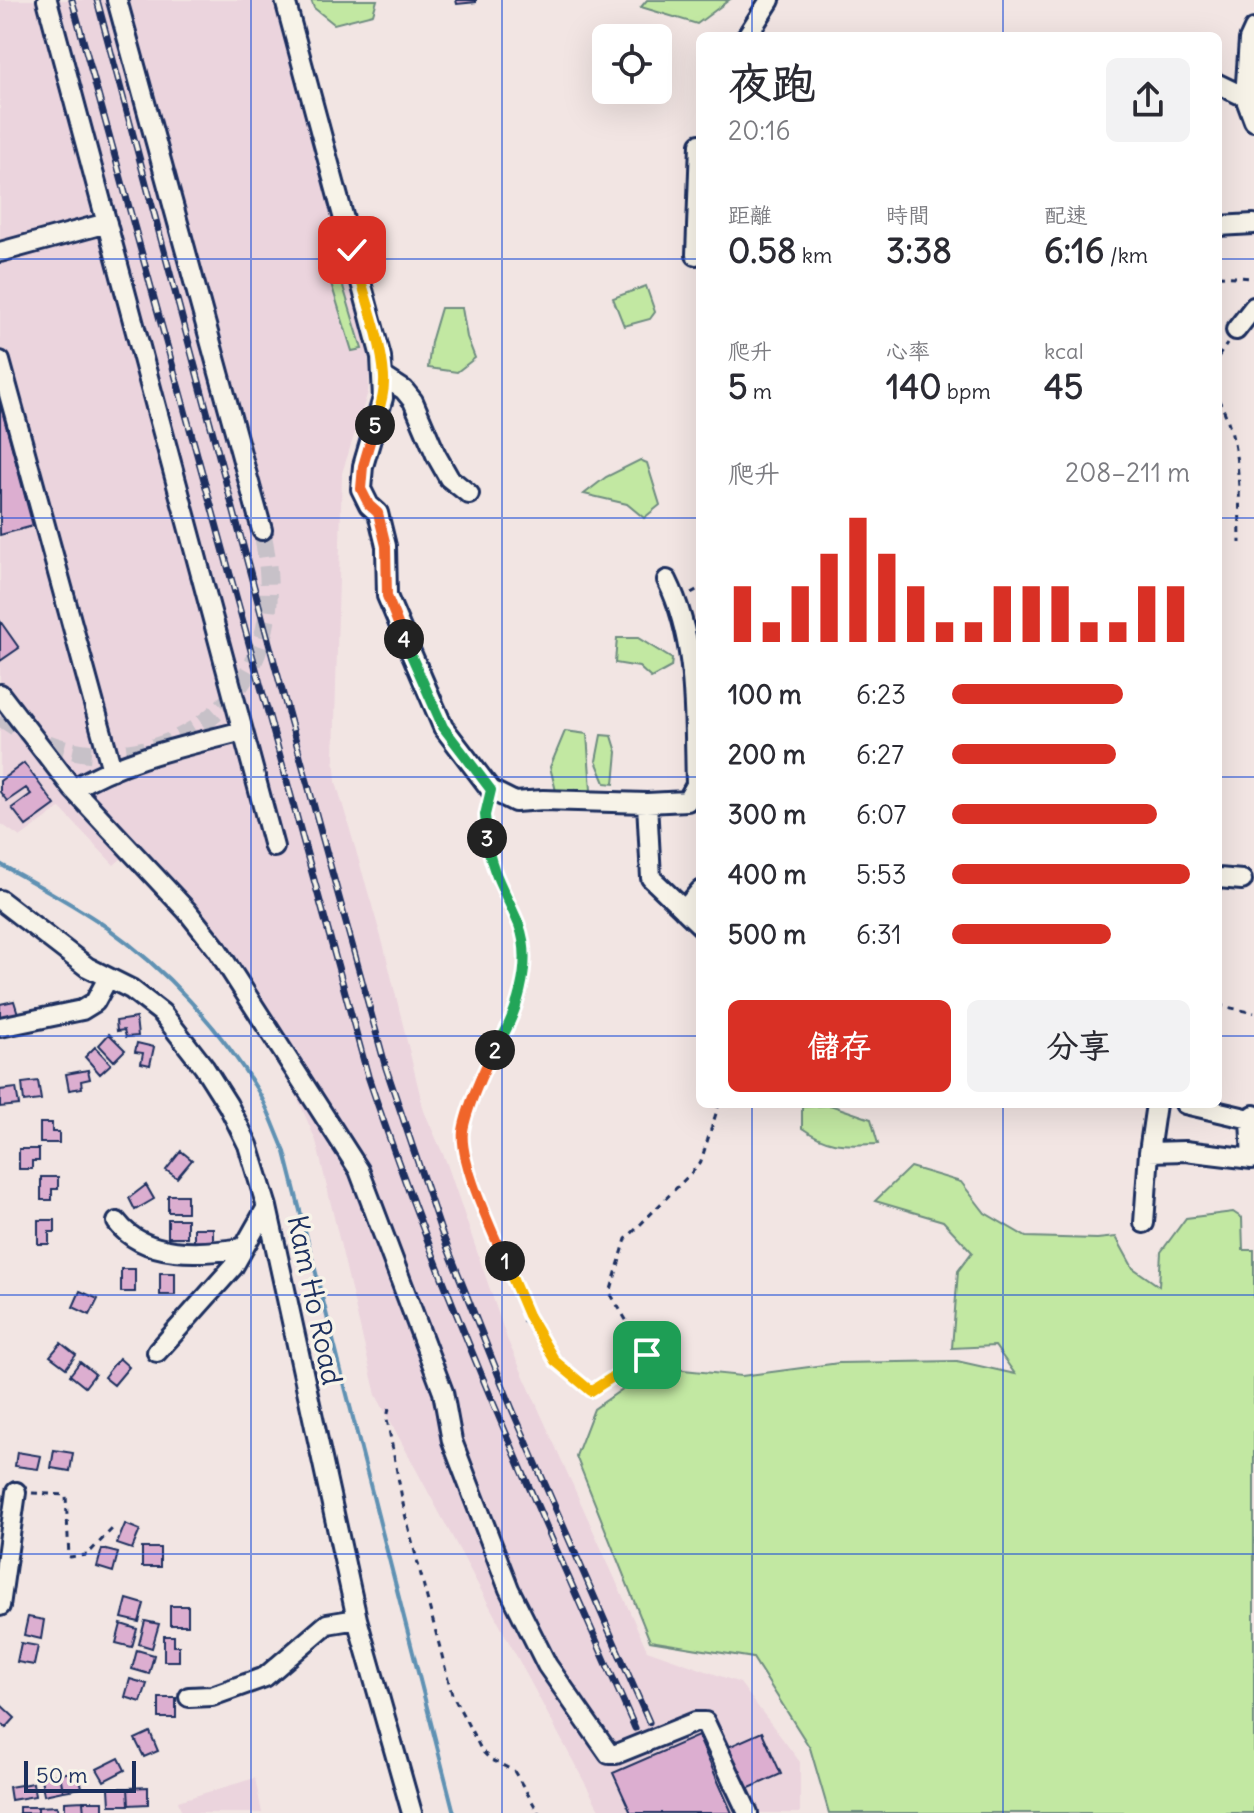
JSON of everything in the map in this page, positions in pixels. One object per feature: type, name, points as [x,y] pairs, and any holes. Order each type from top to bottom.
[{"type":"street","points":[[47,0],[274,847]]},
{"type":"street","points":[[117,0],[262,530]]},
{"type":"street","points":[[285,0],[381,357],[383,398],[363,466],[361,489],[369,505],[378,513],[386,546],[387,596],[443,727],[491,790],[515,802],[687,801],[696,785],[692,658],[677,600],[667,580]]},
{"type":"street","points":[[750,32],[770,0]]},
{"type":"street","points":[[1254,29],[1249,40],[1245,97],[1254,121]]},
{"type":"street","points":[[1222,86],[1245,97]]},
{"type":"street","points":[[0,252],[107,223]]},
{"type":"street","points":[[1222,226],[1254,224]]},
{"type":"street","points":[[1236,330],[1254,307]]},
{"type":"street","points":[[0,361],[112,770]]},
{"type":"street","points":[[384,377],[404,390],[413,401],[449,478],[469,494]]},
{"type":"street","points":[[0,694],[73,789],[187,911],[217,949],[359,1170],[443,1392],[452,1441],[509,1589],[547,1665],[609,1754],[616,1754],[695,1722],[705,1722],[748,1813]]},
{"type":"street","points":[[73,789],[112,770],[243,731]]},
{"type":"street","points":[[647,803],[651,878],[696,921]]},
{"type":"street","points":[[1222,878],[1242,880]]},
{"type":"street","points":[[684,910],[696,896]]},
{"type":"street","name":"Kam Ho Road","points":[[0,900],[87,967],[131,989],[162,1013],[204,1067],[248,1145],[267,1207],[357,1619],[412,1813]]},
{"type":"street","points":[[0,1027],[82,1010],[95,1002],[108,978]]},
{"type":"street","points":[[1144,1223],[1155,1108]]},
{"type":"street","points":[[1149,1152],[1185,1151],[1252,1159],[1252,1117],[1206,1108]]},
{"type":"street","points":[[157,1352],[233,1267],[267,1207]]},
{"type":"street","points":[[117,1222],[134,1240],[167,1249],[204,1254],[243,1248]]},
{"type":"street","points":[[0,1606],[16,1492]]},
{"type":"street","points":[[189,1697],[212,1696],[265,1677],[327,1624],[357,1619]]},
{"type":"path","points":[[1222,276],[1254,278]]},
{"type":"path","points":[[1222,408],[1228,421],[1237,472],[1240,543]]},
{"type":"path","points":[[491,790],[485,815],[487,845],[521,929],[525,976],[508,1028],[486,1064],[462,1132],[471,1180],[528,1315],[555,1361],[591,1391],[647,1355],[610,1293],[626,1239],[700,1164],[718,1108]]},
{"type":"path","points":[[1222,1006],[1254,1013]]},
{"type":"path","points":[[523,1322],[528,1315]]},
{"type":"path","points":[[389,1408],[386,1416],[405,1514],[452,1694],[482,1751],[490,1759],[514,1771],[539,1813]]},
{"type":"path","points":[[16,1492],[66,1495],[69,1557],[87,1555],[113,1528]]},
{"type":"shaded area","points":[[0,0],[273,0],[367,344],[368,392],[342,473],[334,756],[336,782],[384,947],[424,1111],[446,1161],[507,1339],[647,1650],[740,1683],[800,1762],[800,1813],[601,1813],[376,1395],[316,1141],[292,1085],[204,953],[177,918],[122,858],[114,865],[60,808],[20,837],[0,823]]},
{"type":"shaded area","points":[[255,1778],[262,1813],[182,1813],[178,1801]]},
{"type":"green space","points":[[311,0],[377,0],[373,14],[334,24],[314,8]]},
{"type":"green space","points":[[647,0],[729,0],[697,24],[641,7]]},
{"type":"green space","points":[[339,273],[362,349],[352,351],[330,280]]},
{"type":"green space","points":[[646,286],[655,312],[650,319],[624,326],[613,298]]},
{"type":"green space","points":[[441,308],[462,308],[467,337],[475,358],[457,372],[428,368],[431,342]]},
{"type":"green space","points":[[640,460],[647,463],[660,505],[644,518],[627,504],[584,494],[606,477]]},
{"type":"green space","points":[[617,638],[638,638],[672,659],[671,667],[651,678],[639,667],[615,663]]},
{"type":"green space","points":[[565,731],[587,734],[591,790],[556,791],[550,767]]},
{"type":"green space","points":[[601,735],[612,736],[617,752],[614,784],[605,783],[596,761]]},
{"type":"green space","points":[[802,1108],[839,1108],[871,1119],[878,1144],[830,1142],[802,1128]]},
{"type":"green space","points":[[910,1167],[961,1182],[985,1213],[1026,1237],[1116,1237],[1133,1268],[1159,1286],[1161,1252],[1186,1218],[1233,1212],[1242,1218],[1243,1250],[1254,1250],[1254,1813],[829,1813],[810,1748],[753,1658],[650,1641],[576,1456],[594,1409],[654,1367],[742,1376],[839,1363],[957,1361],[1015,1374],[995,1346],[952,1348],[958,1271],[972,1252],[943,1221],[875,1201]]},
{"type":"building","points":[[456,0],[476,0],[476,2],[457,4]]},
{"type":"building","points":[[0,403],[33,526],[0,535]]},
{"type":"building","points":[[0,621],[19,648],[0,661]]},
{"type":"building","points":[[24,763],[55,805],[26,826],[12,808],[31,794],[26,788],[7,801],[0,792],[0,781]]},
{"type":"building","points":[[14,1001],[19,1017],[0,1022],[0,1004]]},
{"type":"building","points":[[136,1018],[138,1036],[126,1037],[124,1030],[117,1031],[116,1021]]},
{"type":"building","points":[[109,1034],[125,1050],[114,1061],[99,1045]]},
{"type":"building","points":[[137,1043],[154,1047],[150,1065],[141,1063],[143,1053],[135,1052]]},
{"type":"building","points":[[95,1047],[111,1064],[100,1074],[85,1057]]},
{"type":"building","points":[[88,1070],[90,1079],[81,1081],[82,1088],[69,1090],[66,1074]]},
{"type":"building","points":[[38,1081],[41,1100],[24,1102],[22,1083]]},
{"type":"building","points":[[16,1088],[19,1105],[0,1107],[0,1090]]},
{"type":"building","points":[[40,1123],[52,1123],[52,1132],[59,1132],[59,1143],[40,1143]]},
{"type":"building","points":[[19,1149],[39,1149],[39,1161],[32,1161],[32,1169],[19,1169]]},
{"type":"building","points":[[181,1151],[192,1160],[177,1178],[166,1170]]},
{"type":"building","points":[[41,1177],[58,1177],[58,1189],[52,1189],[52,1200],[41,1200]]},
{"type":"building","points":[[146,1185],[154,1199],[135,1210],[129,1198]]},
{"type":"building","points":[[168,1195],[187,1195],[187,1212],[168,1212]]},
{"type":"building","points":[[168,1219],[187,1219],[187,1237],[168,1237]]},
{"type":"building","points":[[38,1220],[55,1220],[55,1232],[49,1232],[49,1244],[38,1244]]},
{"type":"building","points":[[194,1228],[213,1228],[213,1245],[194,1245]]},
{"type":"building","points":[[121,1269],[135,1269],[135,1292],[121,1292]]},
{"type":"building","points":[[160,1273],[175,1273],[175,1295],[160,1295]]},
{"type":"building","points":[[80,1291],[98,1299],[90,1315],[73,1307]]},
{"type":"building","points":[[61,1343],[76,1355],[66,1368],[50,1356]]},
{"type":"building","points":[[119,1358],[129,1367],[114,1385],[104,1377]]},
{"type":"building","points":[[80,1362],[95,1374],[85,1387],[70,1375]]},
{"type":"building","points":[[54,1450],[73,1453],[70,1471],[51,1468]]},
{"type":"building","points":[[17,1452],[41,1456],[38,1469],[15,1466]]},
{"type":"building","points":[[125,1524],[140,1530],[132,1549],[117,1544]]},
{"type":"building","points":[[142,1548],[160,1548],[160,1567],[142,1567]]},
{"type":"building","points":[[102,1549],[118,1553],[113,1572],[97,1567]]},
{"type":"building","points":[[127,1599],[144,1604],[139,1622],[122,1618]]},
{"type":"building","points":[[170,1606],[188,1606],[188,1625],[170,1625]]},
{"type":"building","points":[[28,1617],[44,1620],[41,1639],[24,1635]]},
{"type":"building","points":[[145,1621],[159,1624],[152,1648],[139,1644]]},
{"type":"building","points":[[121,1624],[137,1629],[132,1647],[116,1643]]},
{"type":"building","points":[[164,1636],[174,1636],[174,1646],[179,1646],[179,1661],[164,1661]]},
{"type":"building","points":[[21,1643],[38,1646],[34,1665],[17,1662]]},
{"type":"building","points":[[137,1650],[154,1655],[149,1674],[132,1669]]},
{"type":"building","points":[[130,1679],[147,1684],[141,1702],[125,1697]]},
{"type":"building","points":[[159,1698],[176,1698],[176,1718],[159,1718]]},
{"type":"building","points":[[0,1704],[15,1718],[6,1728],[0,1723]]},
{"type":"building","points":[[150,1732],[158,1751],[144,1757],[135,1739]]},
{"type":"building","points":[[762,1732],[781,1774],[745,1790],[726,1748]]},
{"type":"building","points":[[698,1736],[732,1813],[631,1813],[613,1773]]},
{"type":"building","points":[[119,1758],[125,1770],[104,1781],[97,1769]]},
{"type":"building","points":[[79,1771],[82,1788],[63,1791],[60,1774]]},
{"type":"building","points":[[60,1774],[63,1791],[44,1795],[41,1778]]},
{"type":"building","points":[[33,1783],[35,1796],[11,1800],[9,1787]]},
{"type":"building","points":[[148,1787],[148,1804],[129,1805],[128,1788]]},
{"type":"building","points":[[109,1788],[128,1788],[129,1805],[110,1805]]},
{"type":"building","points":[[83,1801],[103,1801],[103,1813],[84,1813]]},
{"type":"building","points":[[83,1801],[84,1813],[65,1813],[65,1802]]},
{"type":"building","points":[[57,1806],[58,1813],[38,1813],[38,1807]]},
{"type":"building","points":[[19,1807],[38,1807],[38,1813],[19,1813]]},
{"type":"waterway","points":[[0,864],[92,918],[170,980],[226,1044],[266,1106],[285,1152],[454,1813]]},
{"type":"tunnel","points":[[0,717],[42,741],[76,751],[110,754],[144,750],[175,739],[204,722],[229,700],[248,672],[262,639],[268,612],[269,584],[262,530]]},
{"type":"railway","points":[[72,0],[368,1076],[460,1324],[635,1728]]},
{"type":"railway","points":[[97,0],[386,1068],[441,1231],[512,1409],[649,1722]]},
{"type":"route","points":[[352,250],[384,377],[383,398],[363,466],[361,489],[369,505],[378,513],[386,546],[387,596],[443,727],[491,790],[485,815],[487,845],[521,929],[525,976],[508,1028],[486,1064],[462,1132],[471,1180],[528,1315],[555,1361],[591,1391],[647,1355]]}]
